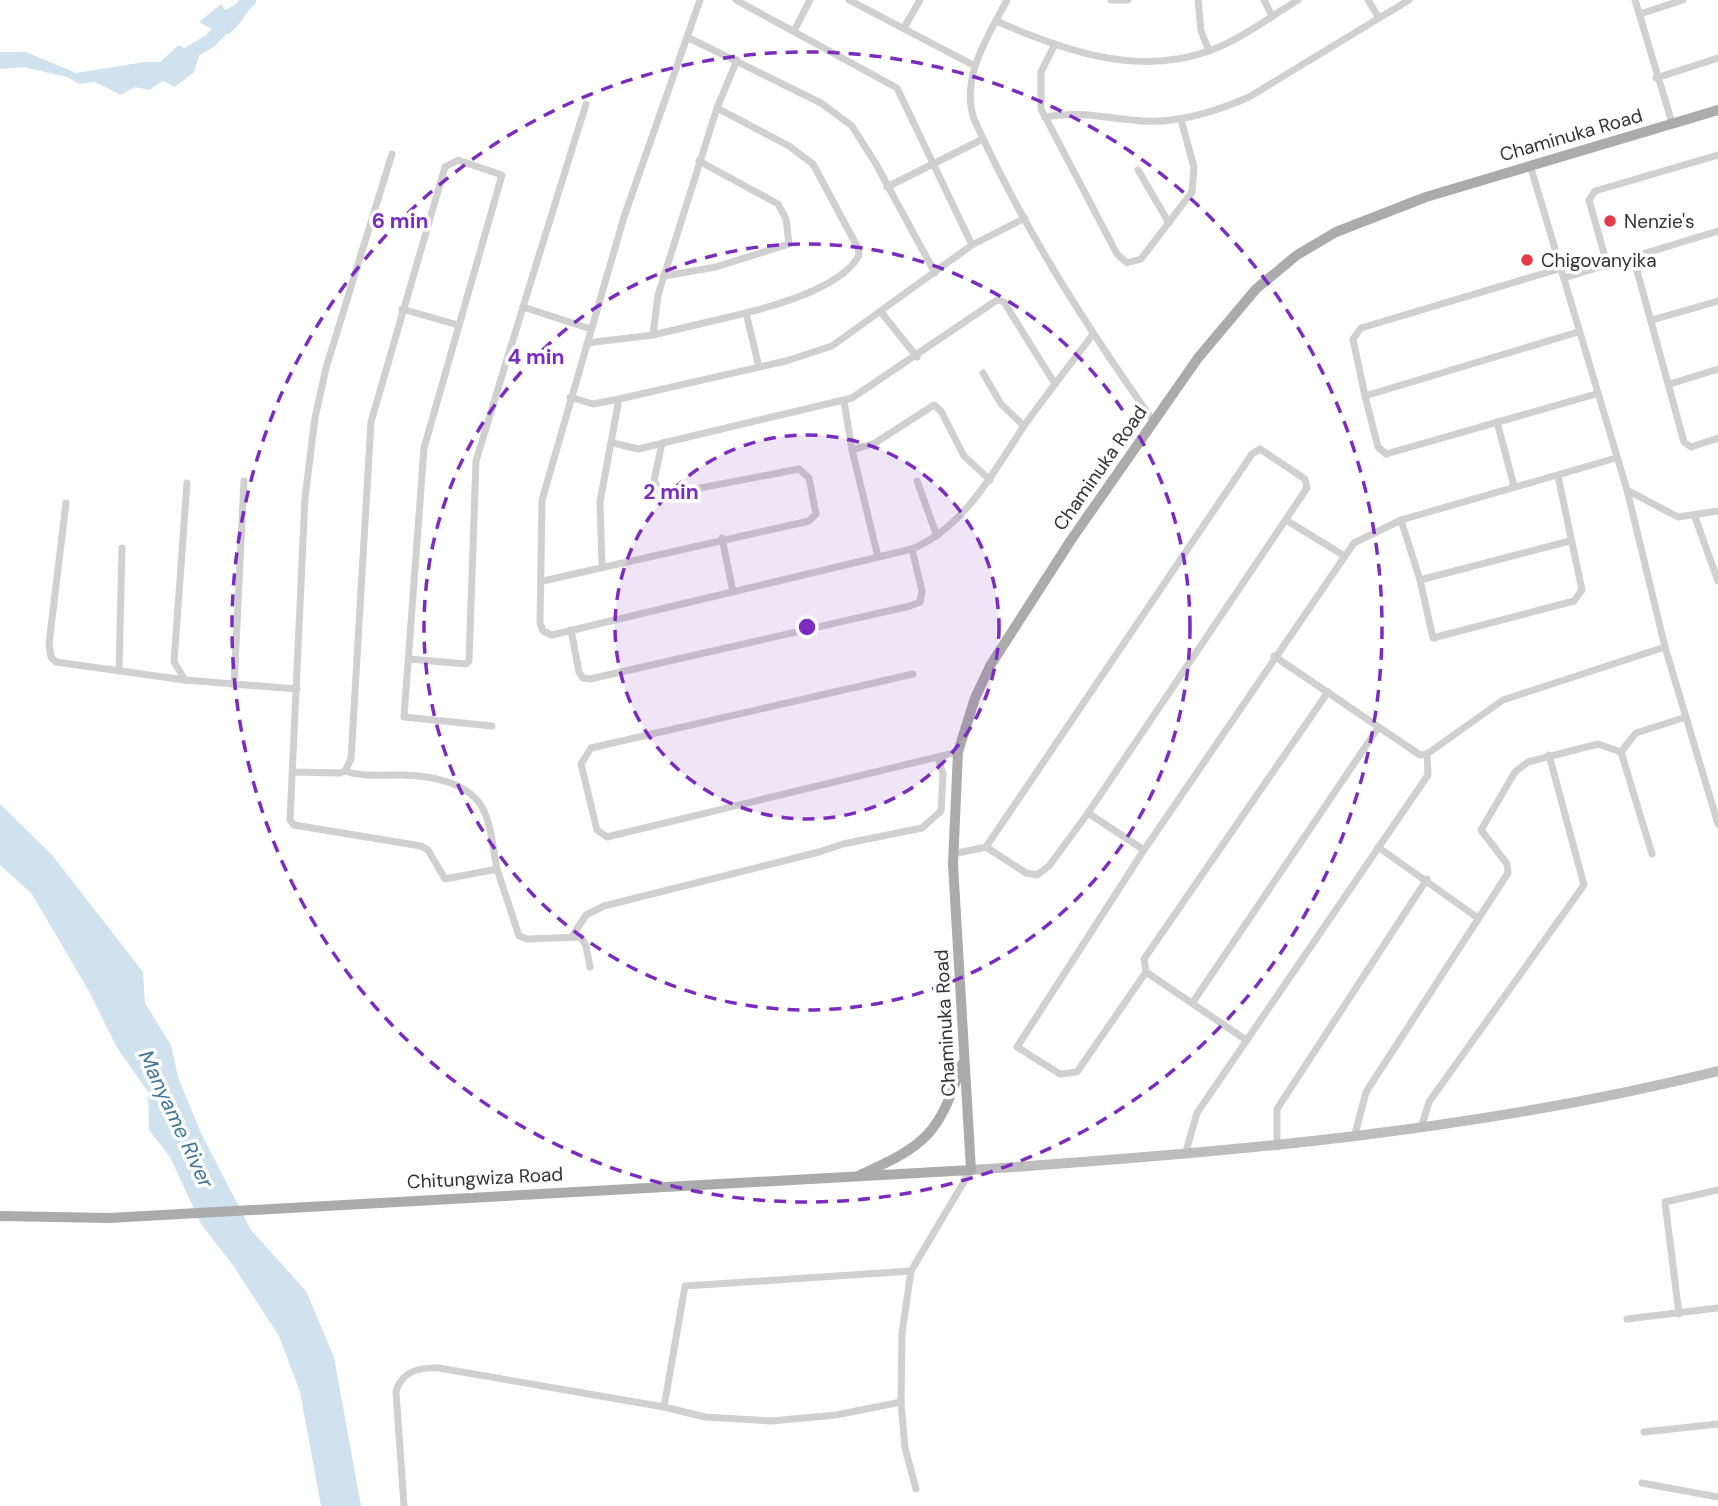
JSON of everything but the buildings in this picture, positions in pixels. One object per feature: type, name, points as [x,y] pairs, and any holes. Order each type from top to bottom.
[{"type":"main road","name":"Chaminuka Road","points":[[971,1170],[953,854],[958,752],[975,698],[990,666],[1215,334],[1256,289],[1297,255],[1336,232],[1426,197],[1718,110]]},
{"type":"main road","points":[[854,1178],[905,1154],[933,1129],[944,1114],[964,1058]]},
{"type":"main road","points":[[971,1170],[1185,1156],[1354,1138],[1536,1110],[1718,1071]]},
{"type":"main road","name":"Chitungwiza Road","points":[[0,1216],[97,1219],[681,1184],[854,1178],[971,1170]]},
{"type":"street","points":[[701,0],[624,217],[542,500],[543,581],[540,624],[543,631],[552,635],[912,549],[937,536],[990,480],[1024,426],[1093,334]]},
{"type":"street","points":[[736,0],[897,88],[972,245]]},
{"type":"street","points":[[794,31],[810,0]]},
{"type":"street","points":[[849,0],[975,66]]},
{"type":"street","points":[[904,28],[920,0]]},
{"type":"street","points":[[1007,0],[975,66],[969,104],[983,139],[1025,218],[1093,334],[1154,422]]},
{"type":"street","points":[[1111,0],[1128,0]]},
{"type":"street","points":[[1198,0],[1201,31],[1209,51]]},
{"type":"street","points":[[1264,0],[1272,16]]},
{"type":"street","points":[[996,20],[1054,46],[1100,58],[1145,62],[1209,51],[1298,0]]},
{"type":"street","points":[[1368,0],[1379,18]]},
{"type":"street","points":[[1045,117],[1066,113],[1142,121],[1181,120],[1249,97],[1409,0]]},
{"type":"street","points":[[1635,0],[1656,78],[1672,123]]},
{"type":"street","points":[[1640,15],[1684,0]]},
{"type":"street","points":[[689,38],[821,103],[845,120],[861,139],[934,273]]},
{"type":"street","points":[[1054,46],[1041,72],[1038,92],[1041,110],[1121,259],[1136,263],[1169,223],[1194,186],[1194,167],[1181,120]]},
{"type":"street","points":[[1656,78],[1718,58]]},
{"type":"street","points":[[653,335],[664,275],[717,108],[737,60]]},
{"type":"street","points":[[409,659],[466,664],[468,661],[476,461],[586,104]]},
{"type":"street","points":[[587,343],[653,335],[801,298],[852,263],[859,255],[858,248],[813,164],[789,146],[717,108]]},
{"type":"street","points":[[887,187],[983,139]]},
{"type":"street","points":[[392,154],[326,368],[315,418],[305,498],[289,814],[294,825],[421,846],[428,850],[445,879],[497,869]]},
{"type":"street","points":[[1607,264],[1590,200],[1595,191],[1718,155]]},
{"type":"street","points":[[345,771],[351,759],[371,422],[445,167],[457,160],[468,161],[502,175],[424,448],[404,717],[492,726]]},
{"type":"street","points":[[664,275],[716,267],[789,244],[786,219],[778,204],[699,162]]},
{"type":"street","points":[[1531,165],[1596,394],[1627,490],[1665,646],[1718,824]]},
{"type":"street","points":[[1138,170],[1169,223]]},
{"type":"street","points":[[570,397],[593,404],[619,399],[759,367],[832,346],[972,245],[1025,218]]},
{"type":"street","points":[[1564,278],[1718,231]]},
{"type":"street","points":[[1633,256],[1684,442],[1691,447],[1718,438]]},
{"type":"street","points":[[1562,268],[1361,328],[1353,339],[1378,447],[1386,454],[1596,394]]},
{"type":"street","points":[[613,443],[638,449],[844,401],[863,393],[999,300],[1055,384]]},
{"type":"street","points":[[1652,320],[1718,301]]},
{"type":"street","points":[[523,307],[591,329]]},
{"type":"street","points":[[402,309],[458,325]]},
{"type":"street","points":[[881,312],[917,357]]},
{"type":"street","points":[[746,313],[759,367]]},
{"type":"street","points":[[1365,396],[1578,332]]},
{"type":"street","points":[[1670,384],[1718,369]]},
{"type":"street","points":[[984,373],[1001,404],[1024,426]]},
{"type":"street","points":[[603,566],[600,502],[619,399]]},
{"type":"street","points":[[844,401],[852,450],[878,557]]},
{"type":"street","points":[[852,450],[876,443],[934,405],[941,411],[964,456],[990,480]]},
{"type":"street","points":[[1497,422],[1514,486]]},
{"type":"street","points":[[543,581],[813,518],[817,511],[809,478],[799,469],[669,494],[659,490],[654,481],[662,443]]},
{"type":"street","points":[[953,854],[986,847],[1240,471],[1260,449],[1305,479],[1307,488],[1286,520],[1088,813],[1049,866],[1037,875],[1026,873],[986,847]]},
{"type":"street","points":[[1328,692],[1144,959],[1146,972],[1077,1072],[1060,1074],[1017,1047],[1144,850],[1343,555],[1354,543],[1401,520],[1616,458]]},
{"type":"street","points":[[1401,520],[1420,580],[1433,638],[1574,601],[1582,590],[1558,476]]},
{"type":"street","points":[[234,685],[244,481]]},
{"type":"street","points":[[917,481],[937,536]]},
{"type":"street","points":[[185,680],[174,662],[187,483]]},
{"type":"street","points":[[1627,490],[1678,517],[1695,517],[1718,511]]},
{"type":"street","points":[[66,503],[49,644],[51,657],[56,662],[185,680],[297,689]]},
{"type":"street","points":[[1695,517],[1718,581]]},
{"type":"street","points":[[1286,520],[1343,555]]},
{"type":"street","points":[[722,538],[733,592]]},
{"type":"street","points":[[1420,580],[1570,541]]},
{"type":"street","points":[[119,671],[122,548]]},
{"type":"street","points":[[571,630],[579,672],[590,679],[910,606],[920,602],[922,591],[912,549]]},
{"type":"street","points":[[1274,656],[1420,755],[1427,754],[1503,700],[1665,646]]},
{"type":"street","points":[[913,674],[591,748],[581,764],[597,830],[607,837],[958,752]]},
{"type":"street","points":[[1621,752],[1636,733],[1686,717]]},
{"type":"street","points":[[1193,1002],[1378,728]]},
{"type":"street","points":[[1354,1138],[1366,1092],[1509,870],[1483,835],[1482,827],[1515,772],[1528,761],[1598,744],[1621,752]]},
{"type":"street","points":[[1621,752],[1652,854]]},
{"type":"street","points":[[1185,1156],[1197,1113],[1428,775],[1427,754]]},
{"type":"street","points":[[1420,1128],[1429,1102],[1584,885],[1549,755]]},
{"type":"street","points":[[573,935],[586,915],[639,895],[844,844],[922,828],[941,811],[943,774],[938,758]]},
{"type":"street","points":[[293,772],[345,771],[355,775],[404,775],[451,782],[471,793],[484,811],[497,869],[519,936],[527,939],[573,935],[581,937],[586,946],[590,967]]},
{"type":"street","points":[[1088,813],[1144,850]]},
{"type":"street","points":[[1378,847],[1427,879],[1478,918]]},
{"type":"street","points":[[1277,1147],[1278,1110],[1427,879]]},
{"type":"street","points":[[1146,972],[1246,1040]]},
{"type":"street","points":[[916,1489],[905,1448],[901,1402],[902,1333],[911,1270],[971,1170]]},
{"type":"street","points":[[1679,1314],[1665,1202],[1718,1190]]},
{"type":"street","points":[[664,1407],[685,1286],[911,1270]]},
{"type":"street","points":[[1627,1320],[1718,1308]]},
{"type":"street","points":[[404,1506],[396,1392],[401,1379],[415,1370],[439,1368],[664,1407],[705,1417],[771,1422],[836,1415],[901,1402]]},
{"type":"street","points":[[1644,1432],[1718,1424]]},
{"type":"street","points":[[1642,1483],[1718,1497]]},
{"type":"water","points":[[245,0],[252,4],[241,22],[229,34],[220,34],[199,22],[221,4],[225,10]]},
{"type":"water","points":[[179,45],[199,56],[194,72],[175,87],[163,81],[149,90],[135,87],[121,95],[95,82],[79,84],[67,77],[23,67],[0,69],[0,52],[26,52],[76,73],[160,62]]},
{"type":"water","points":[[0,804],[52,855],[143,972],[145,1003],[171,1045],[178,1077],[201,1133],[251,1230],[306,1291],[334,1357],[361,1506],[321,1506],[300,1392],[279,1336],[232,1264],[201,1224],[170,1157],[149,1130],[148,1092],[116,1046],[90,993],[32,894],[0,865]]},
{"type":"waterway","name":"Manyame River","points":[[176,61],[210,41],[249,0]]},
{"type":"place","name":"Nenzie's","points":[[1610,221]]},
{"type":"place","name":"Chigovanyika","points":[[1527,260]]}]
